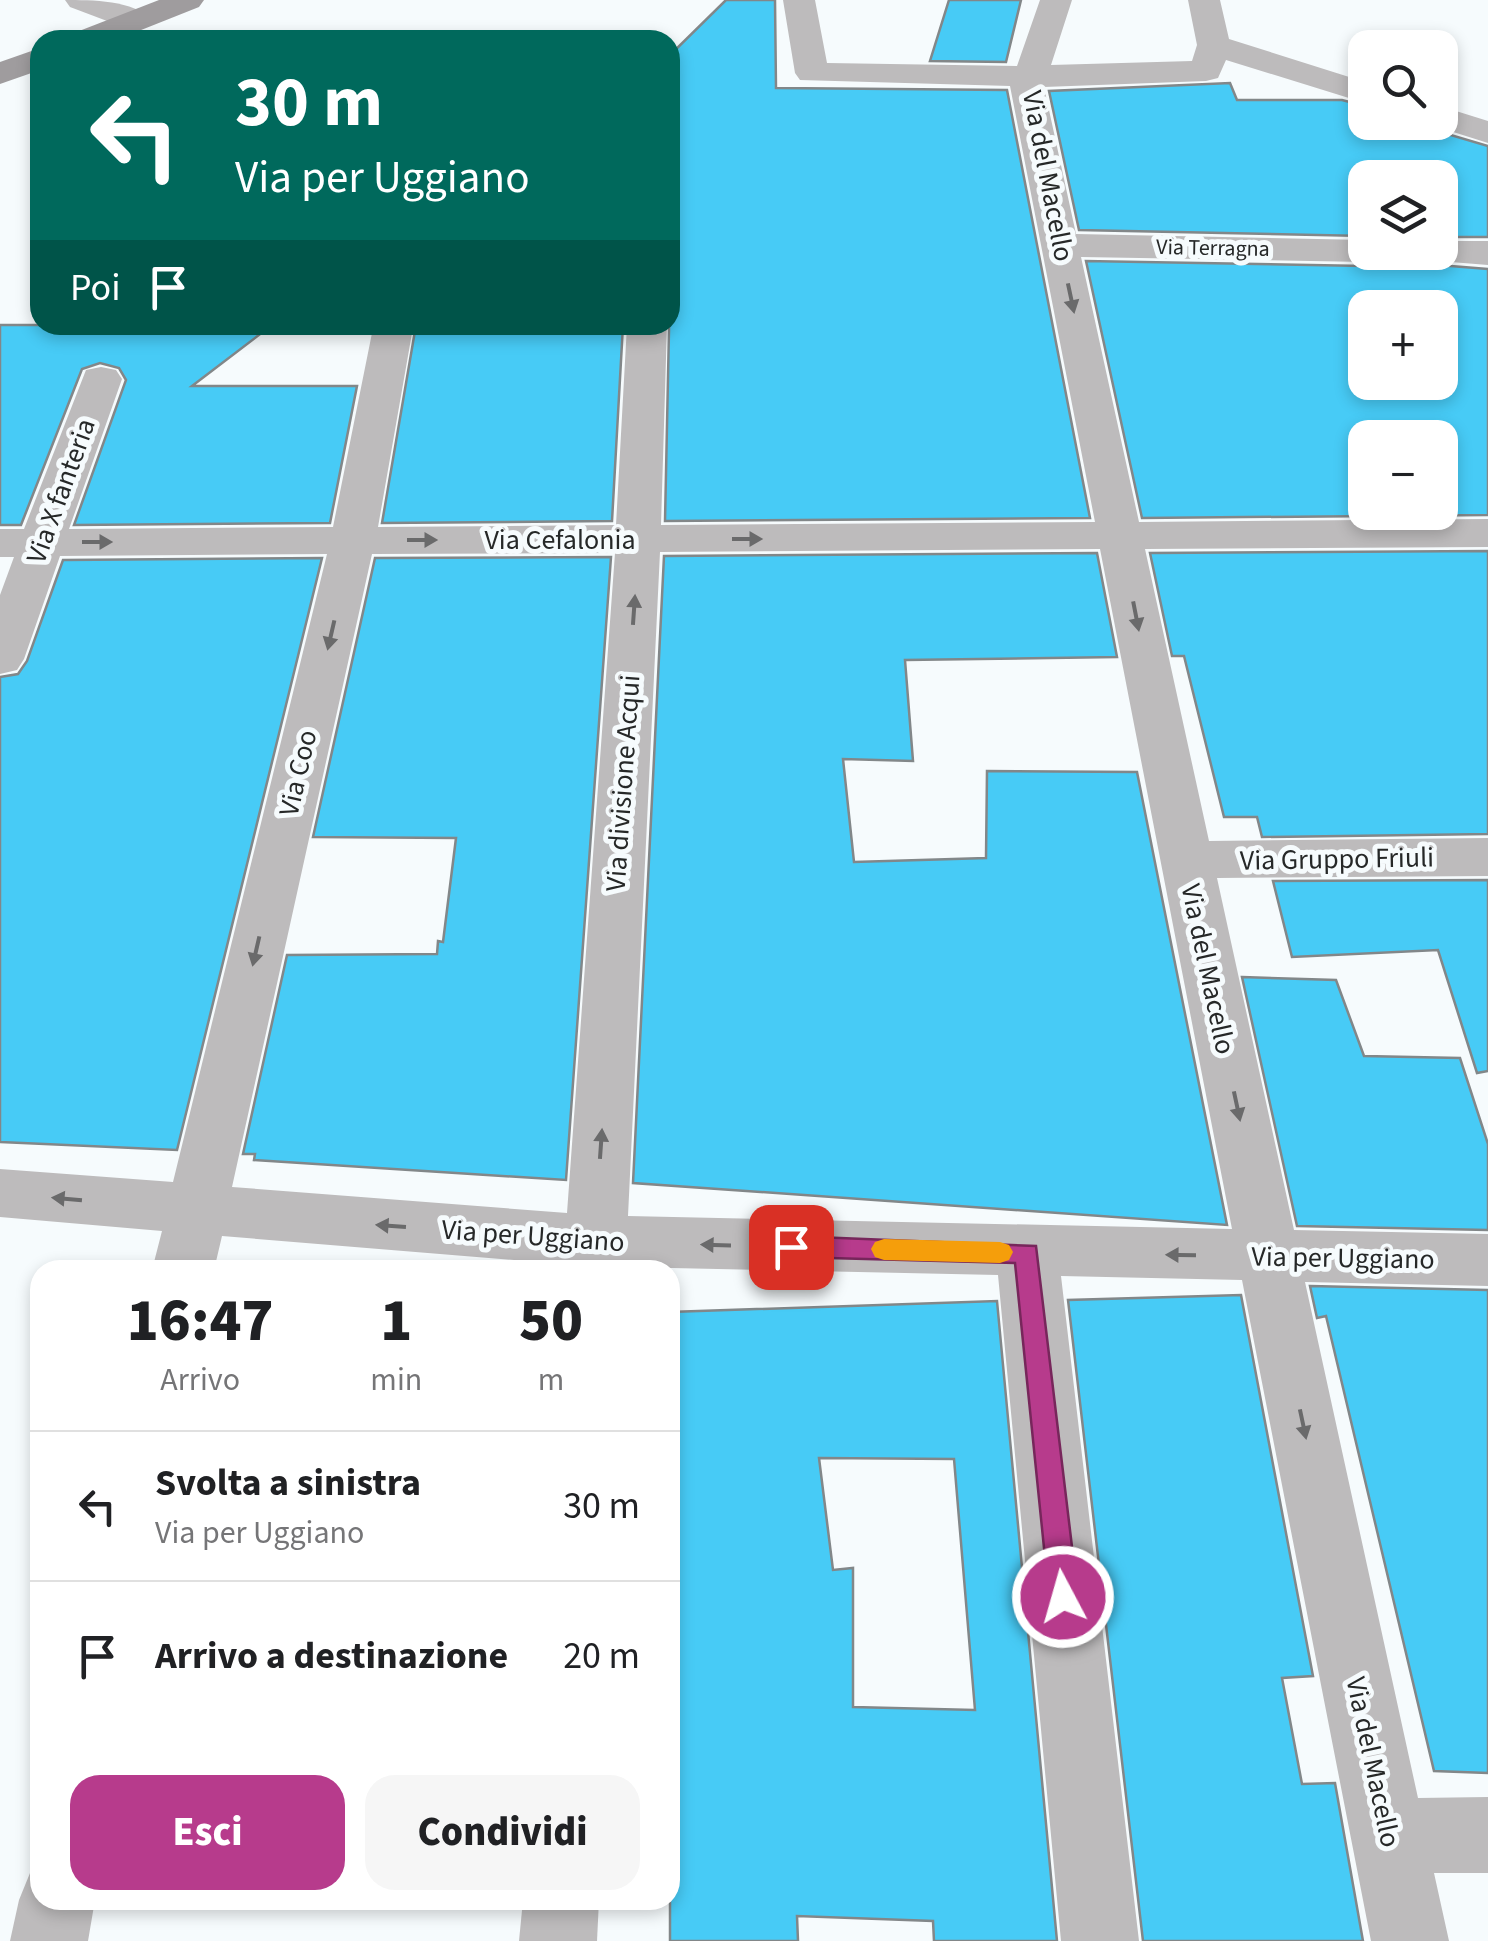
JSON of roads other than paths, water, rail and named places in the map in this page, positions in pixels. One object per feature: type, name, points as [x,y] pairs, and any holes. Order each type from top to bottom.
[{"type":"street","points":[[110,30],[188,0]]},
{"type":"street","points":[[800,0],[812,73],[1030,76],[1206,72],[1214,45],[1204,0]]},
{"type":"street","name":"Via del Macello","points":[[1056,0],[1026,88],[1410,1941]]},
{"type":"street","points":[[93,1],[135,20]]},
{"type":"street","points":[[1214,45],[1348,88]]},
{"type":"street","points":[[0,74],[30,62]]},
{"type":"street","points":[[1458,123],[1488,132]]},
{"type":"street","name":"Via Terragna","points":[[1060,246],[1348,250]]},
{"type":"street","points":[[1458,252],[1488,252]]},
{"type":"street","name":"Via Coo","points":[[186,1260],[353,540],[392,335]]},
{"type":"street","name":"Via divisione Acqui","points":[[594,1256],[638,540],[646,335]]},
{"type":"street","name":"Via X fanteria","points":[[0,660],[21,543],[102,379]]},
{"type":"street","name":"Via Cefalonia","points":[[21,543],[1488,533]]},
{"type":"street","name":"Via Gruppo Friuli","points":[[1186,860],[1488,857]]},
{"type":"street","name":"Via per Uggiano","points":[[0,1193],[594,1256],[1027,1253],[1488,1260]]},
{"type":"street","points":[[1027,1253],[1100,1941]]},
{"type":"street","points":[[1388,1836],[1488,1835]]},
{"type":"street","points":[[48,1941],[55,1910]]},
{"type":"street","points":[[558,1941],[560,1910]]}]
